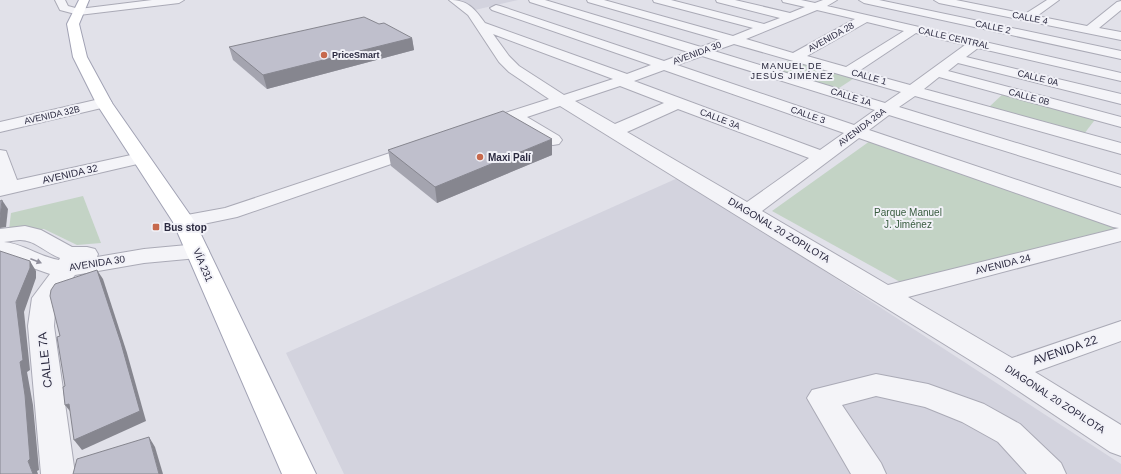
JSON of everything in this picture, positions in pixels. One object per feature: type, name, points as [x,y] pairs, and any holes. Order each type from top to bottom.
[{"type":"main road","name":"VÍA 231","points":[[81,6],[73,24],[80,57],[104,103],[191,236],[206,273],[299,474]]},
{"type":"street","points":[[60,0],[64,8],[179,0]]},
{"type":"street","name":"DIAGONAL 20 ZOPILOTA","points":[[454,0],[476,19],[504,59],[514,69],[560,100],[886,294],[1009,370],[1121,442]]},
{"type":"street","name":"CALLE 1","points":[[592,0],[797,56],[1121,149]]},
{"type":"street","points":[[658,0],[765,28]]},
{"type":"street","points":[[721,0],[791,17]]},
{"type":"street","name":"CALLE CENTRAL","points":[[787,0],[1121,77]]},
{"type":"street","name":"AVENIDA 30","points":[[466,132],[623,80],[765,28],[832,0]]},
{"type":"street","name":"CALLE 2","points":[[864,0],[1121,55]]},
{"type":"street","name":"CALLE 4","points":[[939,0],[1121,36]]},
{"type":"street","points":[[974,7],[987,0]]},
{"type":"street","points":[[1028,17],[1054,0]]},
{"type":"street","points":[[1112,0],[1121,3]]},
{"type":"street","points":[[476,19],[496,8],[525,1]]},
{"type":"street","name":"CALLE 1A","points":[[525,1],[701,51],[1121,181]]},
{"type":"street","points":[[1089,30],[1121,3]]},
{"type":"street","name":"CALLE 3","points":[[496,8],[1121,222]]},
{"type":"street","name":"AVENIDA 28","points":[[797,56],[866,18]]},
{"type":"street","name":"CALLE 3A","points":[[476,19],[678,103],[822,157]]},
{"type":"street","points":[[849,71],[915,29]]},
{"type":"street","name":"AVENIDA 26A","points":[[749,212],[976,43]]},
{"type":"street","name":"CALLE 0A","points":[[955,58],[1121,99]]},
{"type":"street","name":"CALLE 0B","points":[[936,72],[1121,122]]},
{"type":"street","name":"AVENIDA 32B","points":[[0,127],[104,103]]},
{"type":"street","points":[[614,131],[678,103]]},
{"type":"street","points":[[513,116],[553,140]]},
{"type":"street","name":"AVENIDA 30","points":[[0,249],[19,252],[56,268],[70,261],[144,256],[191,236],[230,213],[430,144]]},
{"type":"street","points":[[0,156],[5,189]]},
{"type":"street","name":"AVENIDA 32","points":[[5,189],[140,158]]},
{"type":"street","name":"AVENIDA 30","points":[[0,236],[26,233],[37,237],[61,252],[70,261]]},
{"type":"street","name":"AVENIDA 24","points":[[886,294],[1121,234]]},
{"type":"street","name":"CALLE 7A","points":[[58,474],[41,326],[44,298],[70,261]]},
{"type":"street","name":"AVENIDA 22","points":[[1009,370],[1121,331]]},
{"type":"street","points":[[869,474],[822,398],[876,385],[928,396],[973,412],[1009,433],[1043,473]]},
{"type":"shaded area","points":[[460,0],[518,0],[475,10]]},
{"type":"shaded area","points":[[680,177],[1121,464],[1121,474],[344,474],[286,353]]},
{"type":"green space","points":[[795,57],[859,75],[836,90],[770,70]]},
{"type":"green space","points":[[1005,92],[1097,117],[1084,134],[988,108]]},
{"type":"green space","name":"Parque Manuel J. Jiménez","points":[[870,141],[1121,226],[1121,230],[902,283],[772,211]]},
{"type":"green space","points":[[83,196],[101,243],[77,245],[44,229],[9,230],[11,213]]},
{"type":"building","points":[[364,17],[379,24],[384,23],[412,38],[263,75],[229,47]]},
{"type":"building","points":[[503,111],[552,139],[435,187],[388,150]]},
{"type":"building","points":[[2,200],[0,218],[0,201]]},
{"type":"building","points":[[0,251],[30,261],[30,268],[16,302],[23,360],[20,362],[25,395],[30,459],[28,461],[33,474],[0,474]]},
{"type":"building","points":[[97,270],[121,343],[140,411],[74,440],[69,404],[65,405],[63,387],[65,386],[57,337],[60,336],[50,296],[51,290],[55,284]]},
{"type":"building","points":[[149,437],[159,474],[73,474],[77,459]]},
{"type":"place","name":"PriceSmart","points":[[324,55]]},
{"type":"place","name":"Maxi Palí","points":[[480,157]]},
{"type":"place","name":"Bus stop","points":[[156,227]]},
{"type":"district","name":"MANUEL DE JESÚS JIMÉNEZ","points":[[792,72]]}]
